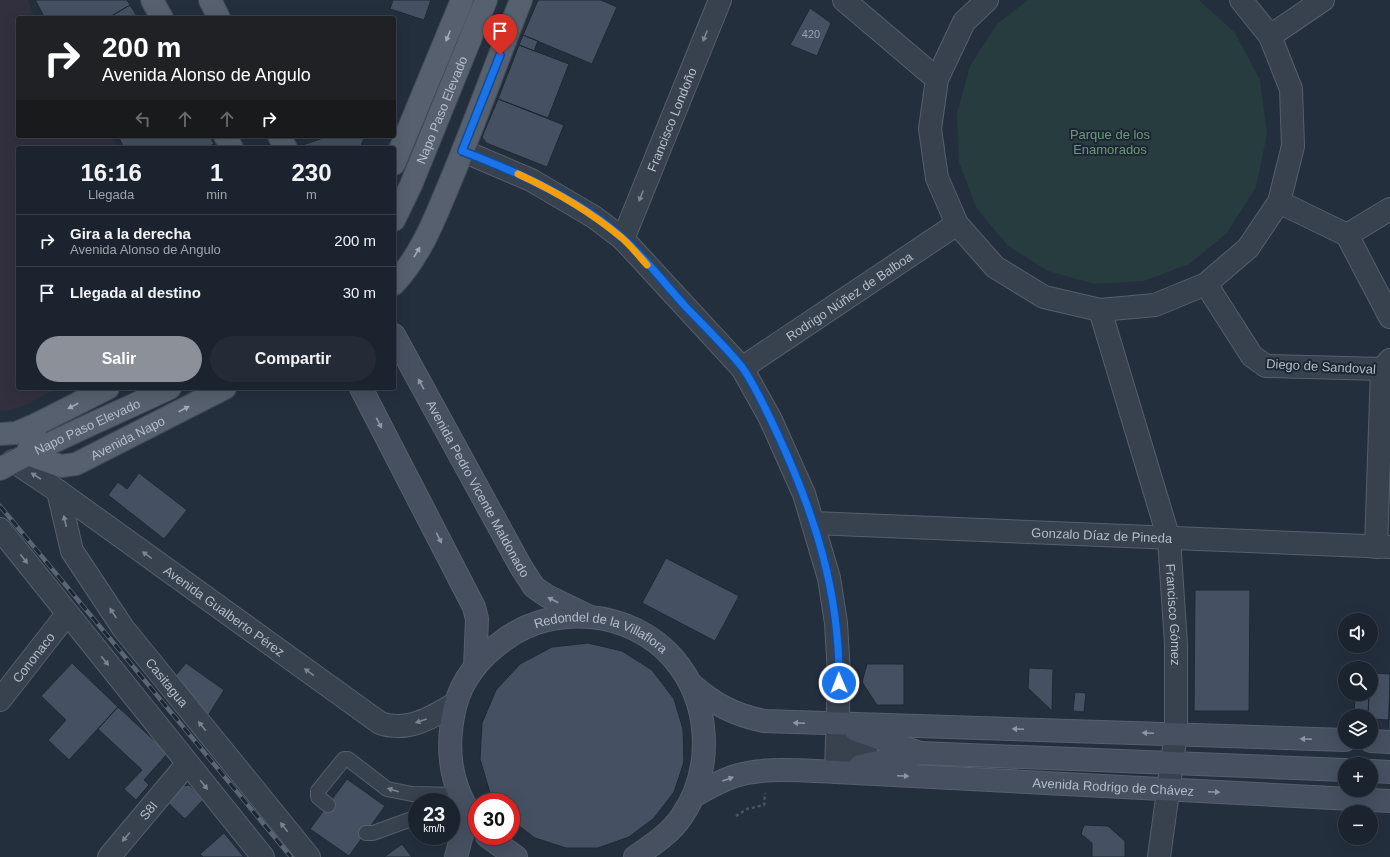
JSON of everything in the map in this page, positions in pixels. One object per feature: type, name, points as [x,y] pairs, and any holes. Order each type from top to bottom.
[{"type":"main road","points":[[152,0],[161,16]]},
{"type":"main road","points":[[210,0],[218,16]]},
{"type":"main road","points":[[396,159],[462,0]]},
{"type":"main road","name":"Napo Paso Elevado","points":[[396,216],[411,185],[486,0]]},
{"type":"main road","points":[[396,282],[405,272],[428,234],[521,0]]},
{"type":"main road","name":"Avenida Pedro Vicente Maldonado","points":[[396,339],[520,567],[534,587],[547,596],[588,616]]},
{"type":"main road","points":[[0,434],[16,433],[104,390]]},
{"type":"main road","name":"Napo Paso Elevado","points":[[10,459],[72,434],[166,390]]},
{"type":"main road","name":"Avenida Napo","points":[[10,459],[61,466],[76,464],[221,390]]},
{"type":"main road","points":[[362,390],[474,607],[477,619],[475,667]]},
{"type":"main road","points":[[10,459],[37,424]]},
{"type":"main road","name":"Redondel de la Villaflora","points":[[464,808],[452,773],[449,750],[450,726],[456,703],[464,684],[475,667],[492,648],[508,637],[537,622],[563,617],[588,616],[620,623],[648,637],[673,658],[691,684],[701,712],[705,740],[702,769],[694,796],[682,816],[667,834],[635,857]]},
{"type":"main road","name":"Avenida Rodrigo de Chávez","points":[[691,684],[707,699],[726,710],[744,717],[764,722],[1176,733],[1338,740]]},
{"type":"main road","name":"Avenida Rodrigo de Chávez","points":[[838,723],[920,753]]},
{"type":"main road","points":[[1378,741],[1390,742]]},
{"type":"main road","name":"Avenida Rodrigo de Chávez","points":[[836,772],[920,753],[1338,770]]},
{"type":"main road","name":"Avenida Rodrigo de Chávez","points":[[694,796],[714,784],[749,773],[768,771],[836,772],[1390,801]]},
{"type":"main road","points":[[1378,771],[1390,772]]},
{"type":"main road","points":[[456,857],[464,808]]},
{"type":"main road","points":[[667,834],[667,857]]},
{"type":"main road","points":[[499,845],[516,857]]},
{"type":"street","name":"Francisco Londoño","points":[[624,239],[720,0]]},
{"type":"street","points":[[844,0],[937,79]]},
{"type":"street","points":[[987,0],[964,22],[937,79],[930,129],[937,178],[957,224],[994,268],[1044,297],[1100,310],[1155,305],[1206,284],[1248,248],[1279,202],[1293,146],[1291,89],[1270,36],[1241,0]]},
{"type":"street","points":[[1270,36],[1323,0]]},
{"type":"street","points":[[462,151],[531,180],[582,209],[624,239],[742,368],[770,418],[804,494],[814,523],[829,578],[836,623],[839,675],[836,772]]},
{"type":"street","points":[[1279,202],[1348,235],[1390,316]]},
{"type":"street","points":[[1348,235],[1390,209]]},
{"type":"street","name":"Rodrigo Núñez de Balboa","points":[[742,368],[957,224]]},
{"type":"street","name":"Diego de Sandoval","points":[[1206,284],[1252,356],[1266,366],[1386,365]]},
{"type":"street","name":"Francisco Gómez","points":[[1100,310],[1169,539],[1176,644],[1176,733],[1159,857]]},
{"type":"street","points":[[1383,547],[1386,365]]},
{"type":"street","name":"Avenida Gualberto Pérez","points":[[10,459],[58,491],[380,723],[390,727],[421,722],[456,703]]},
{"type":"street","name":"Casitagua","points":[[58,491],[72,551],[123,628],[309,857]]},
{"type":"street","name":"Gonzalo Díaz de Pineda","points":[[814,523],[1383,547]]},
{"type":"street","points":[[0,529],[262,857]]},
{"type":"street","name":"Cononaco","points":[[0,700],[67,614]]},
{"type":"street","name":"S8I","points":[[109,857],[187,764]]},
{"type":"lane","points":[[328,805],[318,797],[318,791],[344,759],[348,759],[378,783],[392,790],[464,808]]},
{"type":"lane","points":[[366,832],[373,833],[408,820]]},
{"type":"path","points":[[736,816],[747,809],[764,805]]},
{"type":"shaded area","points":[[0,0],[28,0],[33,16],[16,16],[16,138],[113,138],[117,146],[16,146],[16,390],[54,390],[24,406],[5,411],[0,410]]},
{"type":"green space","name":"Parque de los Enamorados","points":[[1028,0],[1199,0],[1235,33],[1260,80],[1267,134],[1256,187],[1227,233],[1189,264],[1144,281],[1095,284],[1048,271],[1007,245],[976,207],[959,162],[957,113],[970,66],[997,24]]},
{"type":"building","points":[[35,0],[127,0],[130,5],[111,16],[44,16]]},
{"type":"building","points":[[393,0],[431,0],[424,20],[390,9]]},
{"type":"building","points":[[538,0],[601,0],[617,7],[592,64],[523,35]]},
{"type":"building","points":[[130,5],[137,16],[111,16]]},
{"type":"building","points":[[810,8],[831,23],[817,56],[790,45]]},
{"type":"building","points":[[523,35],[538,41],[534,51],[519,45]]},
{"type":"building","points":[[519,45],[569,64],[548,118],[498,99]]},
{"type":"building","points":[[498,99],[564,125],[547,167],[486,143],[482,137]]},
{"type":"building","points":[[119,138],[211,138],[214,144],[210,146],[123,146]]},
{"type":"building","points":[[323,138],[364,138],[361,146],[300,146]]},
{"type":"building","points":[[139,473],[187,510],[164,539],[108,495],[118,482],[127,489]]},
{"type":"building","points":[[666,558],[739,596],[715,641],[642,603]]},
{"type":"building","points":[[1195,590],[1250,590],[1249,711],[1194,711]]},
{"type":"building","points":[[588,643],[622,651],[652,670],[674,699],[683,729],[684,762],[674,792],[654,818],[629,837],[598,848],[566,848],[535,838],[520,827],[520,793],[490,793],[480,759],[482,723],[496,690],[520,664],[552,647]]},
{"type":"building","points":[[72,663],[118,707],[69,760],[48,740],[66,720],[41,696]]},
{"type":"building","points":[[186,663],[224,690],[206,719],[170,682]]},
{"type":"building","points":[[867,664],[904,664],[904,705],[877,705],[862,682]]},
{"type":"building","points":[[1029,668],[1053,669],[1052,711],[1028,688]]},
{"type":"building","points":[[1378,673],[1390,674],[1389,720],[1378,719],[1378,709],[1368,709],[1369,701],[1378,701]]},
{"type":"building","points":[[1390,689],[1390,734],[1388,734]]},
{"type":"building","points":[[1075,692],[1086,693],[1084,712],[1073,711]]},
{"type":"building","points":[[1355,701],[1369,701],[1368,709],[1354,709]]},
{"type":"building","points":[[118,707],[168,753],[144,780],[149,785],[136,800],[124,789],[142,770],[98,729]]},
{"type":"building","points":[[347,779],[385,806],[349,856],[310,829]]},
{"type":"building","points":[[189,785],[204,799],[185,819],[165,800],[177,787]]},
{"type":"building","points":[[1084,825],[1108,826],[1125,841],[1125,857],[1092,857],[1092,843],[1081,834]]},
{"type":"building","points":[[224,833],[244,857],[203,857],[200,854]]},
{"type":"building","points":[[402,844],[412,857],[384,857]]},
{"type":"railway","points":[[0,506],[291,857]]},
{"type":"slow traffic","points":[[518,174],[563,197],[594,217],[624,239],[647,265]]},
{"type":"route","points":[[500,55],[462,151],[497,164],[563,197],[624,239],[742,368],[770,418],[788,456],[814,523],[829,578],[836,623],[839,683]]}]
